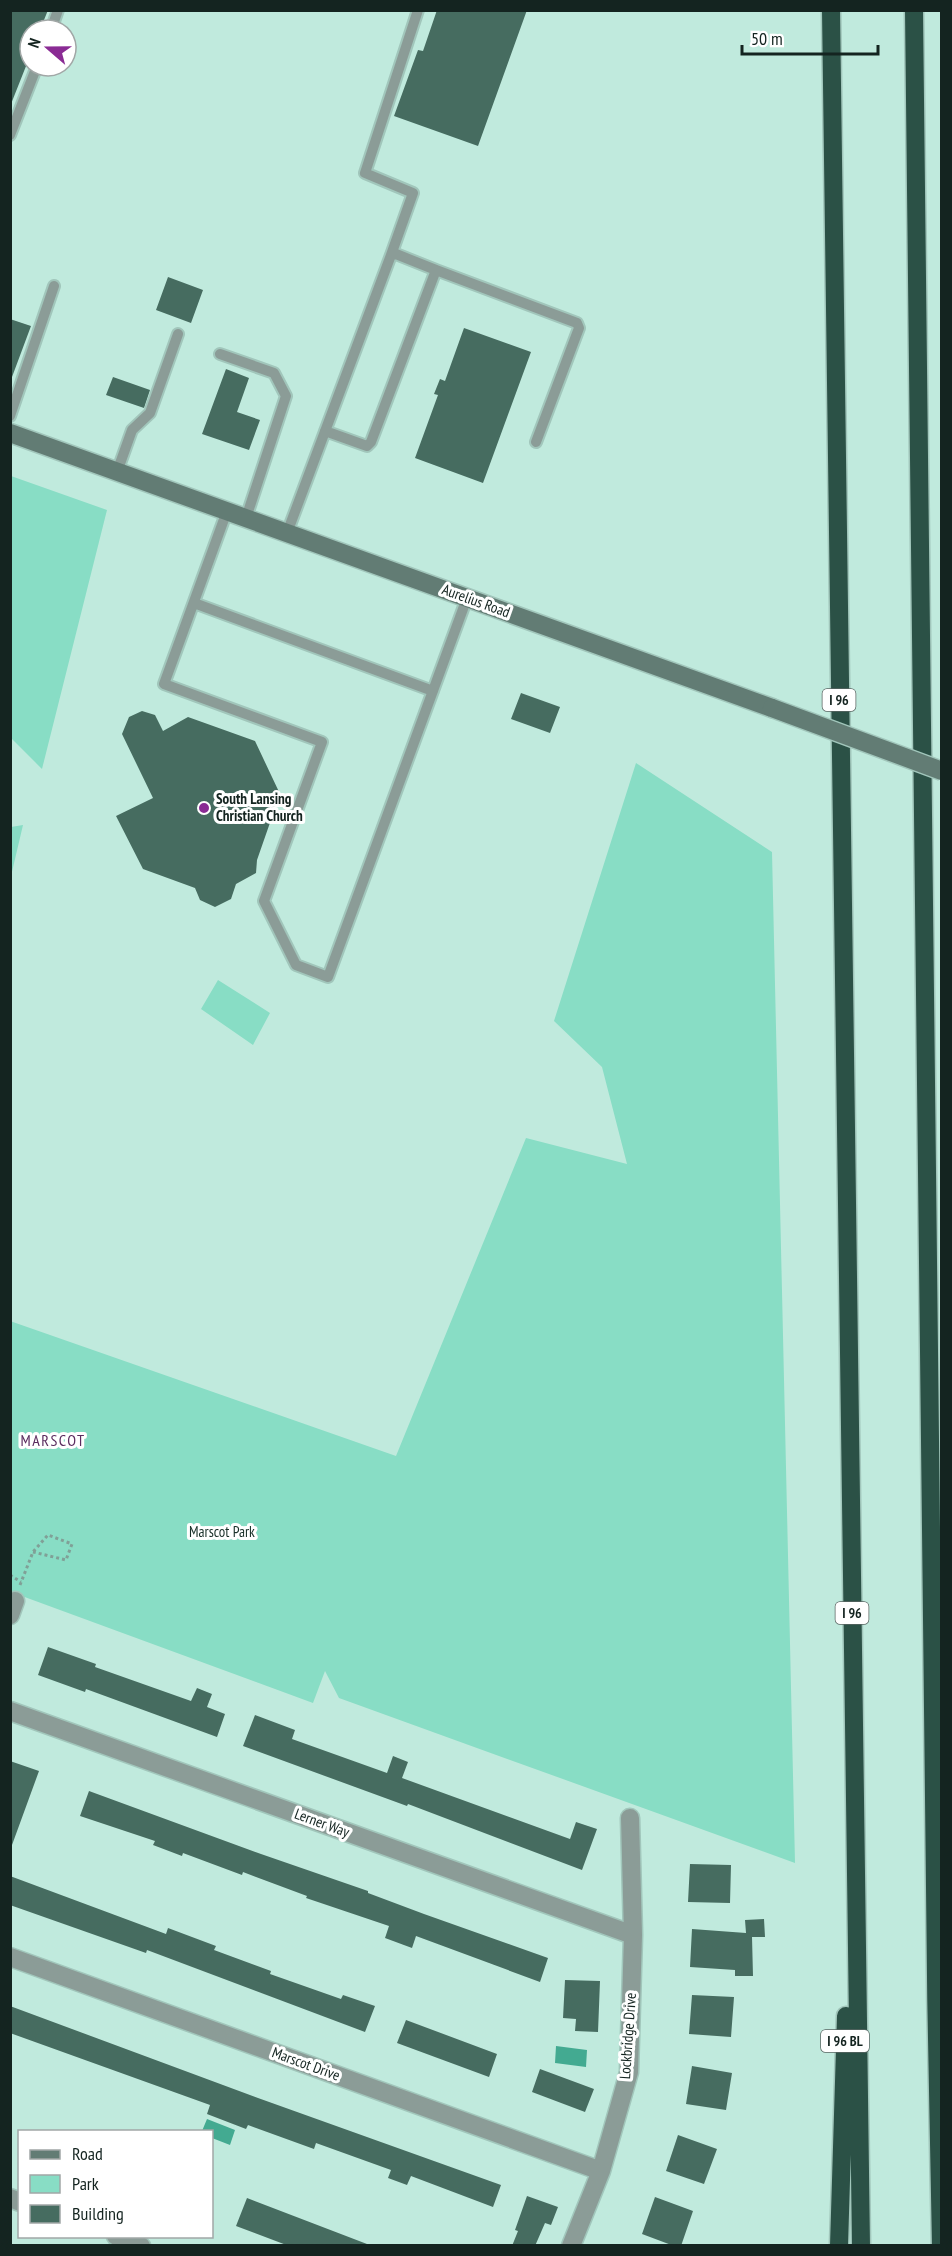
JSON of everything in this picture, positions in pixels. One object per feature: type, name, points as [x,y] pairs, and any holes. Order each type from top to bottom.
[{"type":"highway","name":"I 96","points":[[831,10],[861,2246]]},
{"type":"highway","points":[[914,10],[917,659],[930,1656],[941,2246]]},
{"type":"highway","points":[[930,1656],[942,1737]]},
{"type":"highway","name":"I 96 BL","points":[[839,2246],[846,2028],[856,1837]]},
{"type":"street","name":"Aurelius Road","points":[[10,433],[942,771]]},
{"type":"street","name":"Lerner Way","points":[[10,1711],[633,1935]]},
{"type":"street","name":"Lockbridge Drive","points":[[572,2246],[601,2171],[629,2072],[633,1935],[630,1818]]},
{"type":"street","name":"Marscot Drive","points":[[10,1957],[601,2171]]},
{"type":"street","points":[[121,2238],[141,2246]]},
{"type":"lane","points":[[287,533],[392,255],[413,193],[365,173],[418,10]]},
{"type":"lane","points":[[10,135],[32,78]]},
{"type":"lane","points":[[392,255],[396,254],[577,323],[579,328],[536,441]]},
{"type":"lane","points":[[325,431],[368,446],[371,442],[436,270]]},
{"type":"lane","points":[[10,416],[54,286]]},
{"type":"lane","points":[[117,472],[132,430],[150,413],[178,334]]},
{"type":"lane","points":[[220,354],[274,373],[286,396],[246,518]]},
{"type":"lane","points":[[227,512],[164,684],[321,742],[264,901],[296,965],[328,977],[467,598]]},
{"type":"lane","points":[[194,603],[433,691]]},
{"type":"path","points":[[13,1608],[33,1552],[48,1535],[72,1544],[66,1560],[33,1552]]},
{"type":"path","points":[[10,1575],[21,1582]]},
{"type":"green space","points":[[11,476],[107,510],[42,769],[11,738]]},
{"type":"green space","name":"Marscot Park","points":[[636,763],[772,852],[795,1863],[339,1698],[325,1671],[313,1703],[11,1592],[10,1321],[396,1456],[526,1138],[627,1164],[602,1067],[554,1021]]},
{"type":"green space","points":[[23,825],[11,876],[11,827]]},
{"type":"green space","points":[[218,980],[270,1013],[253,1045],[201,1009]]},
{"type":"shaded area","points":[[556,2046],[587,2050],[586,2067],[555,2063]]},
{"type":"shaded area","points":[[207,2119],[235,2130],[230,2145],[213,2138],[213,2130],[202,2130]]},
{"type":"building","points":[[10,10],[48,10],[45,18],[18,18],[18,78],[21,78],[11,104]]},
{"type":"building","points":[[437,10],[527,10],[478,146],[394,116],[418,50],[423,51]]},
{"type":"building","points":[[168,277],[203,290],[191,323],[156,310]]},
{"type":"building","points":[[10,319],[31,326],[12,377],[10,377]]},
{"type":"building","points":[[464,328],[531,352],[483,483],[415,458],[438,395],[434,394],[440,379],[445,381]]},
{"type":"building","points":[[226,369],[249,378],[237,412],[260,420],[249,450],[202,434]]},
{"type":"building","points":[[113,377],[150,390],[144,408],[106,395]]},
{"type":"building","points":[[521,693],[560,707],[550,733],[511,719]]},
{"type":"building","name":"South Lansing Christian Church","points":[[142,711],[155,715],[163,731],[188,717],[255,741],[280,794],[257,860],[256,873],[236,884],[231,899],[215,907],[200,900],[195,888],[143,869],[116,816],[153,798],[122,734],[129,717]]},
{"type":"building","points":[[48,1647],[96,1664],[95,1667],[191,1701],[197,1688],[212,1694],[207,1707],[225,1714],[217,1737],[86,1689],[85,1692],[38,1675]]},
{"type":"building","points":[[255,1715],[295,1730],[292,1739],[387,1773],[393,1756],[408,1762],[402,1778],[570,1839],[576,1822],[597,1829],[582,1870],[408,1804],[407,1806],[243,1746]]},
{"type":"building","points":[[10,1761],[39,1771],[12,1845],[10,1845]]},
{"type":"building","points":[[89,1791],[548,1958],[540,1982],[416,1936],[412,1948],[385,1938],[389,1926],[306,1898],[307,1896],[243,1872],[242,1875],[183,1853],[182,1856],[153,1845],[155,1841],[80,1816]]},
{"type":"building","points":[[690,1864],[731,1865],[730,1903],[688,1902]]},
{"type":"building","points":[[10,1876],[166,1934],[168,1928],[216,1946],[214,1950],[271,1971],[270,1974],[341,1999],[343,1995],[375,2006],[365,2032],[147,1950],[146,1953],[10,1905]]},
{"type":"building","points":[[764,1919],[765,1937],[752,1937],[753,1976],[735,1976],[735,1970],[690,1967],[692,1929],[746,1933],[745,1920]]},
{"type":"building","points":[[565,1980],[600,1981],[598,2032],[575,2031],[576,2019],[563,2018]]},
{"type":"building","points":[[692,1995],[734,1997],[731,2037],[689,2034]]},
{"type":"building","points":[[10,2006],[501,2185],[493,2207],[411,2176],[407,2185],[388,2178],[391,2170],[316,2143],[314,2149],[248,2125],[246,2129],[207,2114],[210,2105],[10,2033]]},
{"type":"building","points":[[406,2020],[497,2054],[489,2077],[397,2043]]},
{"type":"building","points":[[692,2066],[732,2073],[726,2110],[686,2104]]},
{"type":"building","points":[[540,2069],[594,2089],[585,2112],[532,2092]]},
{"type":"building","points":[[678,2135],[717,2149],[704,2184],[666,2171]]},
{"type":"building","points":[[527,2196],[558,2207],[551,2225],[545,2223],[535,2246],[512,2246],[518,2231],[515,2230]]},
{"type":"building","points":[[655,2197],[693,2211],[681,2246],[674,2246],[642,2234]]},
{"type":"building","points":[[247,2198],[367,2244],[366,2246],[289,2246],[236,2226]]},
{"type":"place","name":"South Lansing Christian Church","points":[[204,808]]},
{"type":"district","name":"MARSCOT","points":[[53,1440]]}]
